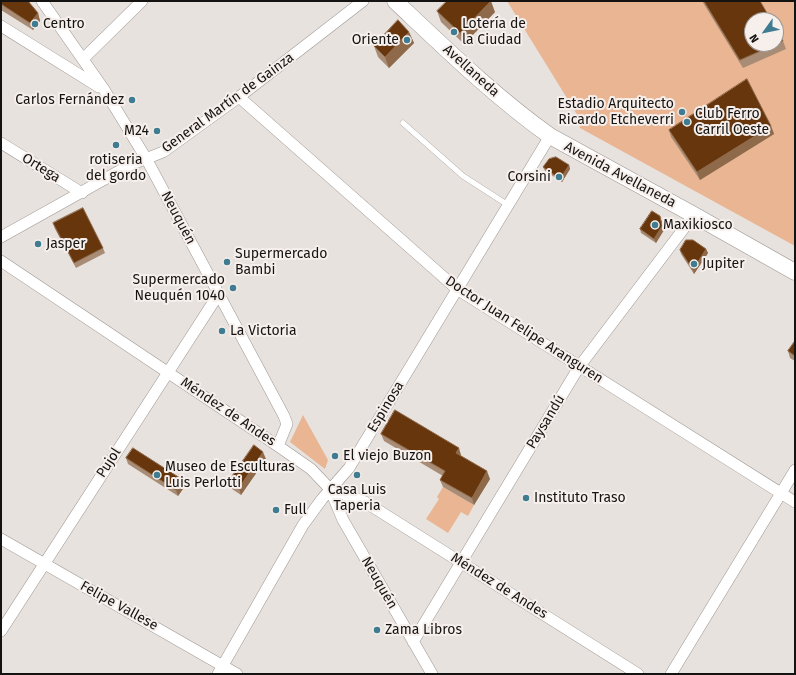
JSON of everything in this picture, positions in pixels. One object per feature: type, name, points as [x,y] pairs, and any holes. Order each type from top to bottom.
[{"type":"main road","name":"Avellaneda","points":[[395,1],[474,74],[528,120],[550,136]]},
{"type":"main road","name":"Avenida Avellaneda","points":[[550,136],[795,272]]},
{"type":"street","name":"Neuquén","points":[[42,1],[105,91],[147,160],[287,424],[278,446]]},
{"type":"street","points":[[83,59],[142,1]]},
{"type":"street","name":"General Martín de Gainza","points":[[1,237],[130,166],[163,152],[239,97],[363,1]]},
{"type":"street","points":[[1,26],[105,91]]},
{"type":"street","name":"Doctor Juan Felipe Aranguren","points":[[239,97],[457,289],[795,502]]},
{"type":"street","name":"Espinosa","points":[[220,670],[303,525],[330,489],[349,468],[550,136]]},
{"type":"street","name":"Ortega","points":[[1,143],[82,193]]},
{"type":"street","name":"Paysandú","points":[[413,642],[579,367],[694,215]]},
{"type":"street","name":"Méndez de Andes","points":[[1,260],[312,469],[330,489],[365,502],[638,674]]},
{"type":"street","name":"Pujol","points":[[1,631],[218,295]]},
{"type":"street","points":[[671,674],[795,470]]},
{"type":"street","name":"Neuquén","points":[[330,489],[343,520],[432,674]]},
{"type":"street","name":"Felipe Vallese","points":[[1,538],[220,670],[238,674]]},
{"type":"lane","points":[[403,123],[458,172],[508,205]]},
{"type":"shaded area","name":"Club Ferro Carril Oeste","points":[[507,1],[795,1],[795,246],[580,128],[578,116]]},
{"type":"shaded area","points":[[303,415],[328,460],[325,469],[290,442]]},
{"type":"shaded area","points":[[443,487],[474,505],[468,516],[461,512],[448,533],[426,519],[439,499],[437,497]]},
{"type":"building","points":[[1,1],[28,1],[38,13],[30,23],[1,4]]},
{"type":"building","points":[[447,1],[491,1],[460,33],[437,11]]},
{"type":"building","points":[[704,1],[760,1],[766,12],[744,12],[744,52],[758,52],[740,60]]},
{"type":"building","points":[[398,20],[409,32],[385,57],[374,46]]},
{"type":"building","points":[[747,79],[771,126],[697,172],[669,130]]},
{"type":"building","name":"Corsini","points":[[556,157],[569,165],[560,179],[543,167],[549,159]]},
{"type":"building","points":[[83,208],[103,248],[74,263],[53,223]]},
{"type":"building","name":"Maxikiosco","points":[[652,211],[660,216],[662,226],[654,239],[640,229]]},
{"type":"building","name":"Jupiter","points":[[686,240],[693,240],[706,249],[693,270],[680,250]]},
{"type":"building","points":[[795,341],[795,356],[788,351]]},
{"type":"building","points":[[395,410],[459,448],[456,453],[487,471],[472,498],[440,480],[445,471],[381,434]]},
{"type":"building","points":[[254,445],[263,452],[239,488],[229,481]]},
{"type":"building","name":"Museo de Esculturas Luis Perlotti","points":[[133,448],[183,480],[176,490],[126,458]]},
{"type":"place","name":"Centro","points":[[35,24]]},
{"type":"place","name":"Lotería de la Ciudad","points":[[454,32]]},
{"type":"place","name":"Oriente","points":[[407,40]]},
{"type":"place","name":"Carlos Fernández","points":[[132,100]]},
{"type":"place","name":"Estadio Arquitecto Ricardo Etcheverri","points":[[682,112]]},
{"type":"place","name":"Club Ferro Carril Oeste","points":[[687,122]]},
{"type":"place","name":"M24","points":[[157,131]]},
{"type":"place","name":"rotiseria del gordo","points":[[116,145]]},
{"type":"place","name":"Corsini","points":[[559,177]]},
{"type":"place","name":"Maxikiosco","points":[[655,225]]},
{"type":"place","name":"Jasper","points":[[38,244]]},
{"type":"place","name":"Supermercado Bambi","points":[[227,262]]},
{"type":"place","name":"Jupiter","points":[[694,264]]},
{"type":"place","name":"Supermercado Neuquén 1040","points":[[233,288]]},
{"type":"place","name":"La Victoria","points":[[222,331]]},
{"type":"place","name":"El viejo Buzon","points":[[335,456]]},
{"type":"place","name":"Museo de Esculturas Luis Perlotti","points":[[157,475]]},
{"type":"place","name":"Casa Luis Taperia","points":[[357,475]]},
{"type":"place","name":"Instituto Traso","points":[[526,498]]},
{"type":"place","name":"Full","points":[[276,510]]},
{"type":"place","name":"Zama Libros","points":[[377,630]]}]
